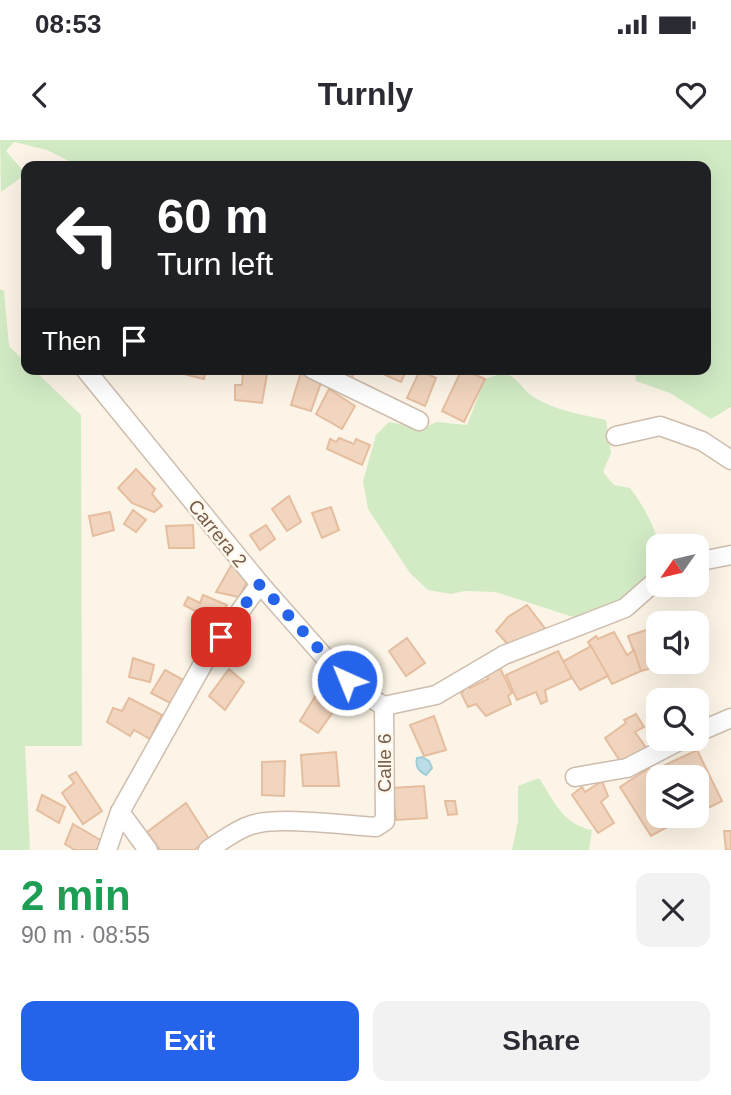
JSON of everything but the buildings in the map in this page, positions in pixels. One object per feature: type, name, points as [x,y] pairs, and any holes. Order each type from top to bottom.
[{"type":"street","name":"Carrera 2","points":[[90,375],[260,584],[335,669],[359,691],[384,706]]},
{"type":"street","points":[[324,375],[419,421]]},
{"type":"street","points":[[616,436],[660,426],[702,441],[731,460]]},
{"type":"street","points":[[709,559],[731,555]]},
{"type":"street","points":[[107,850],[120,812],[208,655],[260,584]]},
{"type":"street","points":[[384,706],[436,695],[504,655],[625,608],[646,590]]},
{"type":"street","name":"Calle 6","points":[[208,850],[251,824],[279,821],[376,827],[385,821],[384,706]]},
{"type":"street","points":[[709,727],[731,718]]},
{"type":"street","points":[[575,777],[627,768],[660,751]]},
{"type":"street","points":[[120,812],[148,850]]},
{"type":"green space","points":[[0,140],[731,140],[731,407],[711,419],[670,393],[636,381],[635,375],[711,375],[711,161],[69,161],[47,150],[14,142],[6,151],[21,168],[21,178],[1,192]]},
{"type":"green space","points":[[0,289],[4,291],[9,346],[21,358],[21,375],[39,375],[81,415],[82,746],[25,746],[30,850],[0,850]]},
{"type":"green space","points":[[497,375],[513,377],[528,393],[549,405],[606,420],[611,453],[603,472],[614,485],[630,488],[655,534],[646,534],[646,582],[641,588],[607,610],[573,617],[496,592],[465,591],[451,594],[428,590],[410,573],[368,509],[363,481],[376,435],[389,422],[422,428],[437,422],[467,425],[485,379]]},
{"type":"green space","points":[[539,778],[566,817],[573,823],[592,830],[589,850],[512,850],[518,821],[518,786]]},
{"type":"water","points":[[422,757],[429,761],[432,768],[426,775],[417,764],[417,758]]},
{"type":"route","points":[[221,637],[260,584],[347,680]]}]
